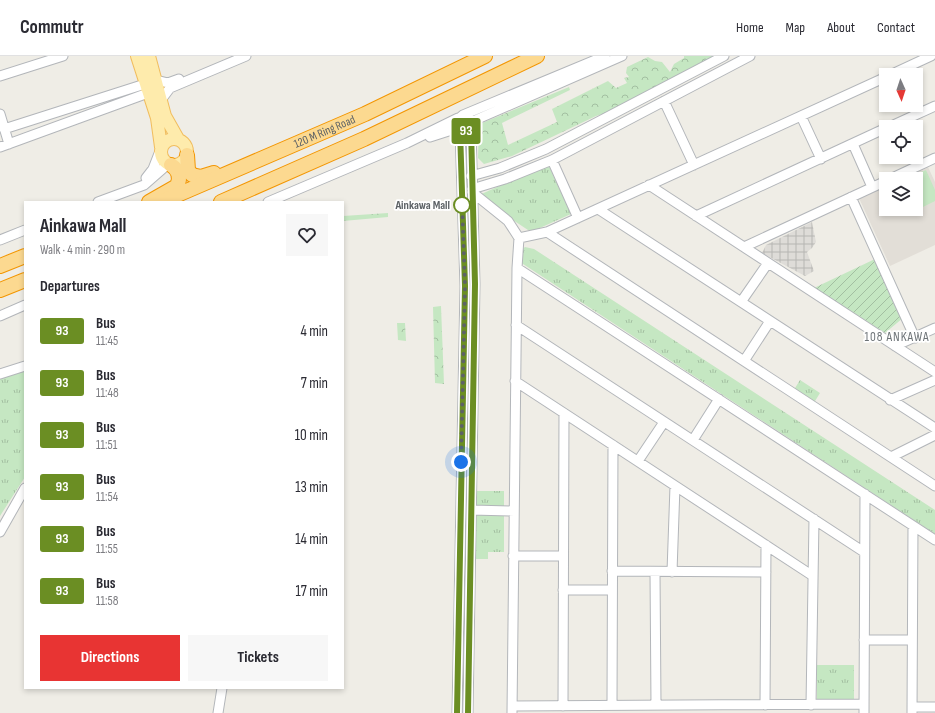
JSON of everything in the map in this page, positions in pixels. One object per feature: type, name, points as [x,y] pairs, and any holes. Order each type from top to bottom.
[{"type":"highway","name":"120 M Ring Road","points":[[163,201],[257,162],[364,114],[485,56]]},
{"type":"highway","name":"120 M Ring Road","points":[[223,201],[364,139],[537,56]]},
{"type":"highway","points":[[187,155],[189,173],[198,177],[229,167],[257,162]]},
{"type":"highway","points":[[151,201],[177,186],[179,182],[179,174],[170,165]]},
{"type":"highway","points":[[0,266],[24,256]]},
{"type":"highway","points":[[0,290],[24,280]]},
{"type":"main road","points":[[137,56],[149,86],[157,118],[162,159],[170,165],[183,162],[187,155],[186,147],[178,139],[168,122],[161,100],[149,86],[149,56]]},
{"type":"main road","points":[[161,149],[170,139],[178,139]]},
{"type":"street","points":[[0,76],[39,60],[63,56]]},
{"type":"street","points":[[161,100],[170,88],[246,56]]},
{"type":"street","points":[[270,201],[407,143],[462,116],[604,56]]},
{"type":"street","points":[[407,143],[459,129],[465,131],[472,125],[622,56]]},
{"type":"street","points":[[472,176],[492,171],[546,149],[724,56]]},
{"type":"street","points":[[472,191],[552,160],[750,56]]},
{"type":"street","points":[[905,68],[931,56]]},
{"type":"street","points":[[4,129],[149,86],[168,83],[213,69]]},
{"type":"street","points":[[520,238],[547,232],[879,80]]},
{"type":"street","points":[[0,114],[4,129],[4,146],[149,86]]},
{"type":"street","points":[[664,101],[694,165]]},
{"type":"street","points":[[904,120],[935,106]]},
{"type":"street","points":[[462,116],[470,117],[472,125],[472,191],[475,284],[468,713]]},
{"type":"street","points":[[457,713],[465,286],[459,129],[456,123],[462,116]]},
{"type":"street","points":[[801,116],[821,159]]},
{"type":"street","points":[[696,216],[879,131]]},
{"type":"street","points":[[853,144],[872,187]]},
{"type":"street","points":[[112,197],[143,181],[153,169],[161,149]]},
{"type":"street","points":[[552,160],[578,218]]},
{"type":"street","points":[[906,172],[934,160]]},
{"type":"street","points":[[101,201],[144,185],[170,165]]},
{"type":"street","points":[[492,171],[496,182]]},
{"type":"street","points":[[744,247],[879,184]]},
{"type":"street","points":[[649,185],[935,372]]},
{"type":"street","points":[[472,191],[508,221],[520,238],[516,268],[512,709],[612,705],[656,705],[709,709],[765,705],[811,705],[864,709],[865,494]]},
{"type":"street","points":[[851,197],[915,338]]},
{"type":"street","points":[[598,209],[935,428]]},
{"type":"street","points":[[0,240],[24,230]]},
{"type":"street","points":[[547,232],[935,486]]},
{"type":"street","points":[[741,302],[768,263]]},
{"type":"street","points":[[516,268],[935,540]]},
{"type":"street","points":[[0,316],[24,305]]},
{"type":"street","points":[[744,361],[770,322]]},
{"type":"street","points":[[516,325],[864,552]]},
{"type":"street","points":[[895,346],[935,328]]},
{"type":"street","points":[[0,374],[24,366]]},
{"type":"street","points":[[890,400],[935,380]]},
{"type":"street","points":[[515,381],[813,576]]},
{"type":"street","points":[[693,440],[718,399]]},
{"type":"street","points":[[563,706],[564,413]]},
{"type":"street","points":[[638,461],[664,422]]},
{"type":"street","points":[[891,457],[935,435]]},
{"type":"street","points":[[612,705],[613,445]]},
{"type":"street","points":[[672,572],[675,486]]},
{"type":"street","points":[[0,532],[24,490]]},
{"type":"street","points":[[472,510],[514,511]]},
{"type":"street","points":[[811,705],[814,519]]},
{"type":"street","points":[[913,526],[912,710],[935,707]]},
{"type":"street","points":[[765,705],[766,545]]},
{"type":"street","points":[[513,556],[564,556]]},
{"type":"street","points":[[612,571],[766,572]]},
{"type":"street","points":[[655,572],[656,705]]},
{"type":"street","points":[[563,590],[612,590]]},
{"type":"street","points":[[864,640],[912,640]]},
{"type":"street","points":[[218,713],[222,689]]},
{"type":"shaded area","points":[[928,167],[935,182],[935,245],[890,266],[859,198],[879,189],[879,216],[923,216],[923,172],[917,172]]},
{"type":"shaded area","points":[[812,222],[816,242],[807,252],[814,271],[805,276],[762,253],[766,245]]},
{"type":"green space","points":[[684,56],[715,56],[612,111],[596,116],[512,156],[484,164],[478,158],[479,126],[482,123],[569,87],[570,90],[502,123],[508,145],[557,122],[552,109],[608,81],[616,88],[627,83],[624,78],[629,77],[626,73],[627,67],[648,57],[655,61],[662,62],[670,72],[674,64],[684,58]]},
{"type":"green space","points":[[548,164],[571,214],[531,232],[477,196]]},
{"type":"green space","points":[[926,170],[935,190],[935,201],[923,207],[923,172],[921,172]]},
{"type":"green space","points":[[388,213],[388,217],[344,221],[344,216]]},
{"type":"green space","points":[[525,247],[534,249],[935,510],[935,534],[520,262],[521,250]]},
{"type":"green space","points":[[875,259],[903,318],[885,333],[814,288]]},
{"type":"green space","points":[[441,306],[444,384],[435,383],[433,307]]},
{"type":"green space","points":[[397,323],[405,323],[406,341],[398,340]]},
{"type":"green space","points":[[24,371],[24,479],[0,516],[0,379]]},
{"type":"green space","points":[[800,380],[820,393],[812,406],[792,393]]},
{"type":"green space","points":[[475,491],[504,491],[504,552],[488,552],[488,559],[474,559]]},
{"type":"green space","points":[[817,665],[854,665],[854,702],[817,703]]},
{"type":"bus line","name":"93","points":[[457,713],[465,286],[460,130],[468,131],[471,129],[475,284],[468,713]]},
{"type":"place","name":"Ainkawa Mall","points":[[462,205]]},
{"type":"district","name":"108 ANKAWA","points":[[897,336]]},
{"type":"route","points":[[461,462],[465,286],[462,202],[462,205]]}]
